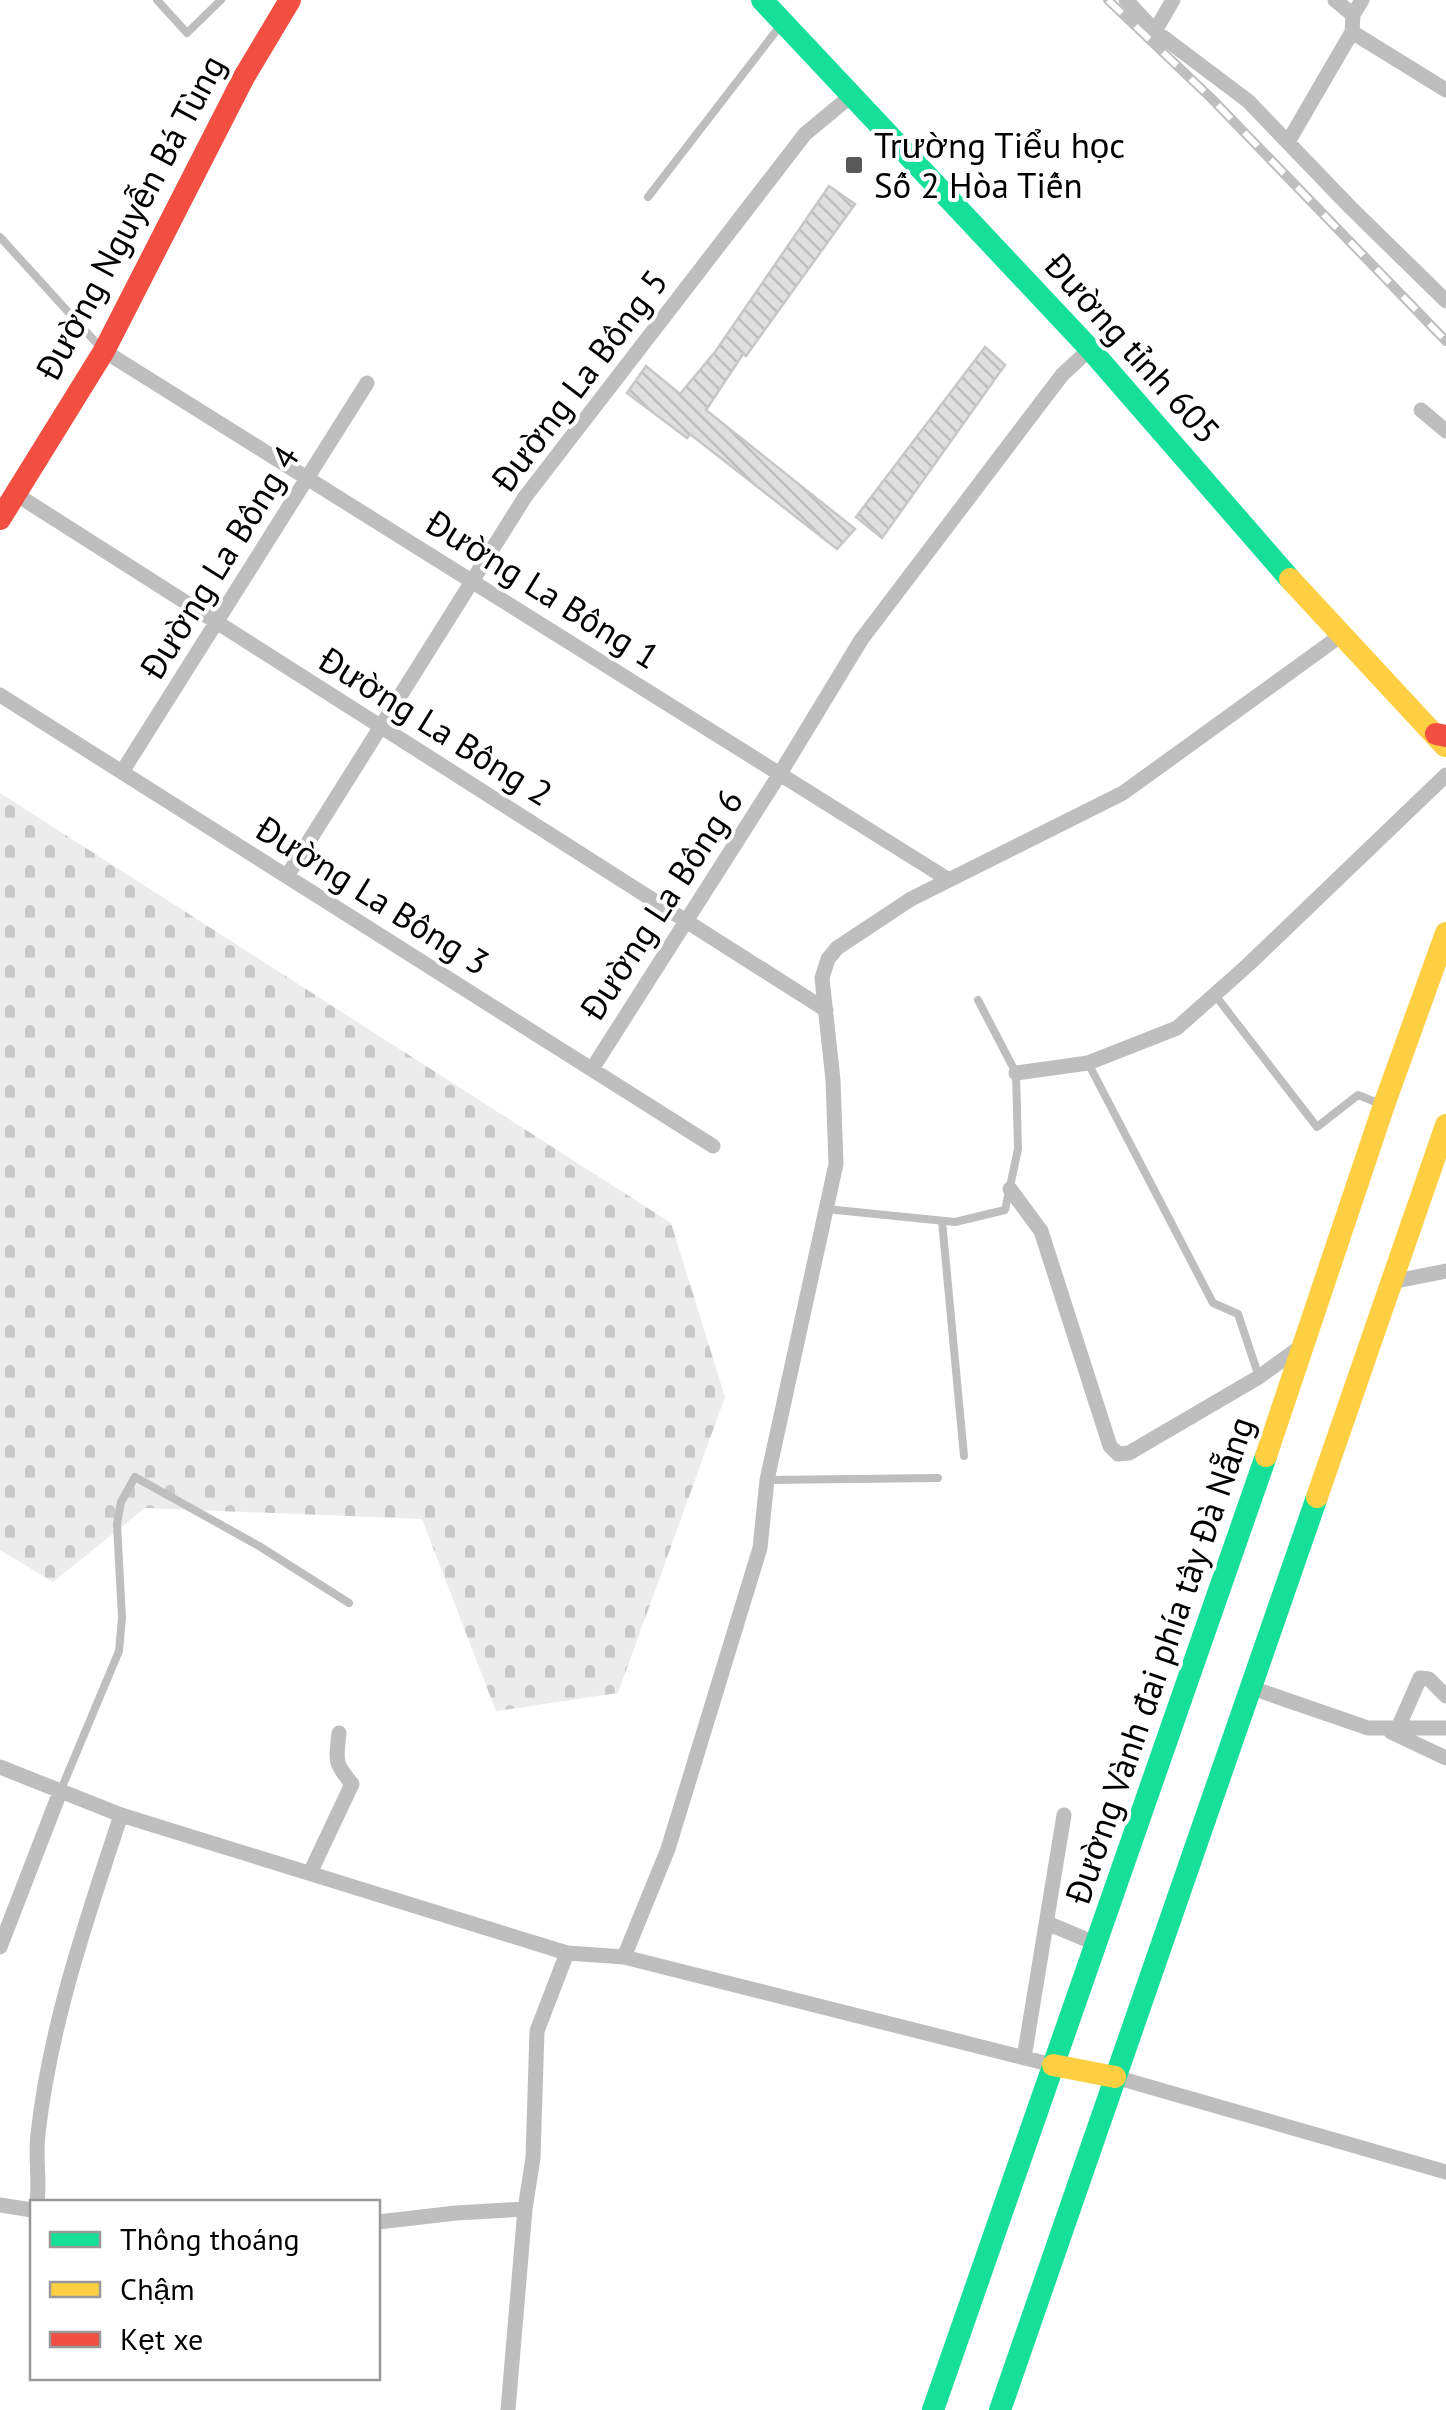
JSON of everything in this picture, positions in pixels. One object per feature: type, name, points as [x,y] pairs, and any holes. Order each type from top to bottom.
[{"type":"main road","name":"Đường Nguyễn Bá Tùng","points":[[0,519],[104,351],[244,78],[290,0]]},
{"type":"main road","name":"Đường tỉnh 605","points":[[762,0],[1090,349],[1340,636],[1443,739]]},
{"type":"main road","name":"Đường Vành đai phía tây Đà Nẵng","points":[[933,2410],[1446,932]]},
{"type":"main road","points":[[1000,2410],[1446,1124]]},
{"type":"main road","points":[[1053,2065],[1114,2078]]},
{"type":"street","points":[[1126,0],[1156,31],[1248,101],[1446,301]]},
{"type":"street","points":[[1156,31],[1173,0]]},
{"type":"street","points":[[1335,0],[1353,24],[1446,90]]},
{"type":"street","points":[[1288,142],[1353,24],[1362,0]]},
{"type":"street","name":"Đường La Bông 5","points":[[287,876],[525,497],[805,134],[852,96]]},
{"type":"street","name":"Đường La Bông 6","points":[[592,1069],[862,640],[1062,375],[1090,349]]},
{"type":"street","name":"Đường La Bông 1","points":[[104,351],[949,880]]},
{"type":"street","name":"Đường La Bông 4","points":[[122,772],[367,383]]},
{"type":"street","points":[[1421,410],[1446,432]]},
{"type":"street","name":"Đường La Bông 2","points":[[14,493],[826,1010]]},
{"type":"street","points":[[624,1957],[668,1849],[760,1548],[767,1480],[836,1164],[833,1080],[822,978],[832,953],[912,898],[1123,792],[1340,636]]},
{"type":"street","name":"Đường La Bông 3","points":[[0,695],[714,1146]]},
{"type":"street","points":[[1016,1073],[1088,1063],[1177,1028],[1446,775]]},
{"type":"street","points":[[1010,1189],[1042,1231],[1114,1451],[1129,1453],[1259,1377],[1306,1343]]},
{"type":"street","points":[[1391,1282],[1446,1271]]},
{"type":"street","points":[[1391,1728],[1420,1678],[1429,1680],[1446,1696]]},
{"type":"street","points":[[1252,1688],[1368,1728],[1446,1728]]},
{"type":"street","points":[[1391,1728],[1446,1758]]},
{"type":"street","points":[[310,1873],[352,1784],[338,1771],[338,1733]]},
{"type":"street","points":[[0,1768],[121,1815],[568,1953],[624,1957],[1053,2065]]},
{"type":"street","points":[[0,1947],[60,1792]]},
{"type":"street","points":[[38,2200],[38,2137],[54,2044],[88,1916],[121,1815]]},
{"type":"street","points":[[1024,2058],[1064,1815]]},
{"type":"street","points":[[1047,1923],[1096,1944]]},
{"type":"street","points":[[508,2410],[533,2158],[537,2031],[568,1953]]},
{"type":"street","points":[[1114,2078],[1446,2172]]},
{"type":"street","points":[[0,2205],[30,2210]]},
{"type":"street","points":[[380,2222],[456,2212],[525,2209]]},
{"type":"lane","points":[[157,0],[187,32],[221,0]]},
{"type":"lane","points":[[648,197],[782,22]]},
{"type":"lane","points":[[0,237],[104,351]]},
{"type":"lane","points":[[1215,995],[1316,1127],[1358,1095],[1384,1105]]},
{"type":"lane","points":[[826,1209],[955,1222],[1006,1210],[1018,1149],[1016,1073],[978,1000]]},
{"type":"lane","points":[[1088,1063],[1213,1303],[1238,1314],[1259,1377]]},
{"type":"lane","points":[[942,1221],[964,1456]]},
{"type":"lane","points":[[60,1792],[118,1650],[122,1618],[117,1524],[121,1502],[135,1477],[259,1546],[349,1603]]},
{"type":"lane","points":[[767,1480],[938,1478]]},
{"type":"green space","points":[[0,793],[671,1223],[725,1397],[618,1693],[496,1711],[422,1519],[145,1508],[53,1582],[0,1550]]},
{"type":"building","points":[[829,186],[855,204],[706,410],[855,529],[837,549],[690,434],[687,438],[627,393],[646,366],[680,394],[715,352]]},
{"type":"building","points":[[985,347],[1005,365],[882,538],[856,517]]},
{"type":"railway","points":[[1108,0],[1211,98],[1446,341]]},
{"type":"traffic: fast","points":[[762,0],[1090,349],[1290,579]]},
{"type":"traffic: fast","points":[[933,2410],[1266,1456]]},
{"type":"traffic: fast","points":[[1000,2410],[1317,1497]]},
{"type":"traffic: slow","points":[[1290,579],[1445,746]]},
{"type":"traffic: slow","points":[[1266,1456],[1446,933]]},
{"type":"traffic: slow","points":[[1317,1497],[1446,1125]]},
{"type":"traffic: slow","points":[[1053,2065],[1115,2077]]},
{"type":"traffic: jam","points":[[0,519],[104,351],[244,77],[290,0]]},
{"type":"traffic: jam","points":[[1436,734],[1446,736]]},
{"type":"place","name":"Trường Tiểu học Số 2 Hòa Tiến","points":[[854,165]]}]
